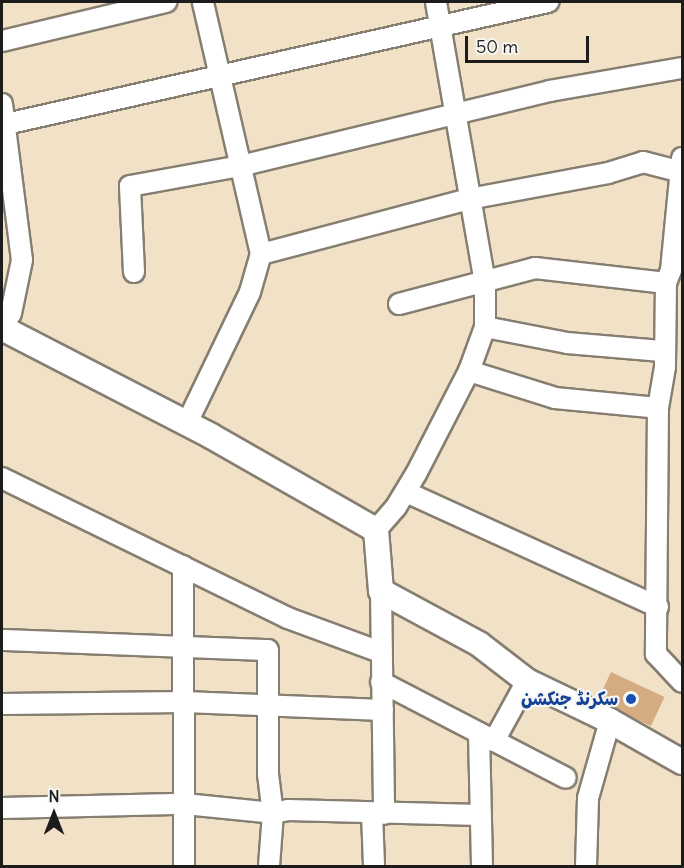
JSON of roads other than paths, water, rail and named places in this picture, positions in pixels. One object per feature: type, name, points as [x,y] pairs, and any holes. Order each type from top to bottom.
[{"type":"street","points":[[2,40],[166,2]]},
{"type":"street","points":[[187,423],[250,292],[261,254],[203,2]]},
{"type":"street","points":[[374,867],[383,710],[380,652],[381,591],[376,530],[406,492],[470,371],[485,327],[485,283],[436,2]]},
{"type":"street","points":[[6,124],[221,78],[548,2]]},
{"type":"street","points":[[134,272],[130,186],[240,166],[550,92],[682,68]]},
{"type":"street","points":[[2,104],[22,260],[11,314],[2,328],[187,423],[376,530]]},
{"type":"street","points":[[261,254],[470,199],[608,173],[643,162],[681,167],[671,270],[666,283],[662,351],[664,367],[658,408],[656,654],[678,674]]},
{"type":"street","points":[[399,304],[535,268],[666,283]]},
{"type":"street","points":[[485,327],[567,343],[662,351]]},
{"type":"street","points":[[470,371],[555,399],[658,408]]},
{"type":"street","points":[[2,478],[288,618],[380,652]]},
{"type":"street","points":[[406,492],[658,608]]},
{"type":"street","points":[[183,566],[184,867]]},
{"type":"street","points":[[381,591],[479,644],[527,681],[610,721],[682,762]]},
{"type":"street","points":[[2,639],[128,647],[185,644],[268,650],[268,774],[273,813],[269,867]]},
{"type":"street","points":[[482,867],[480,815],[487,737],[527,681]]},
{"type":"street","points":[[381,682],[566,778]]},
{"type":"street","points":[[2,704],[185,702],[383,710]]},
{"type":"street","points":[[586,867],[588,798],[610,721]]},
{"type":"street","points":[[2,808],[185,804],[273,813],[288,810],[480,815]]},
{"type":"place","name":"سکرنڈ جنکشن","points":[[631,699]]}]
